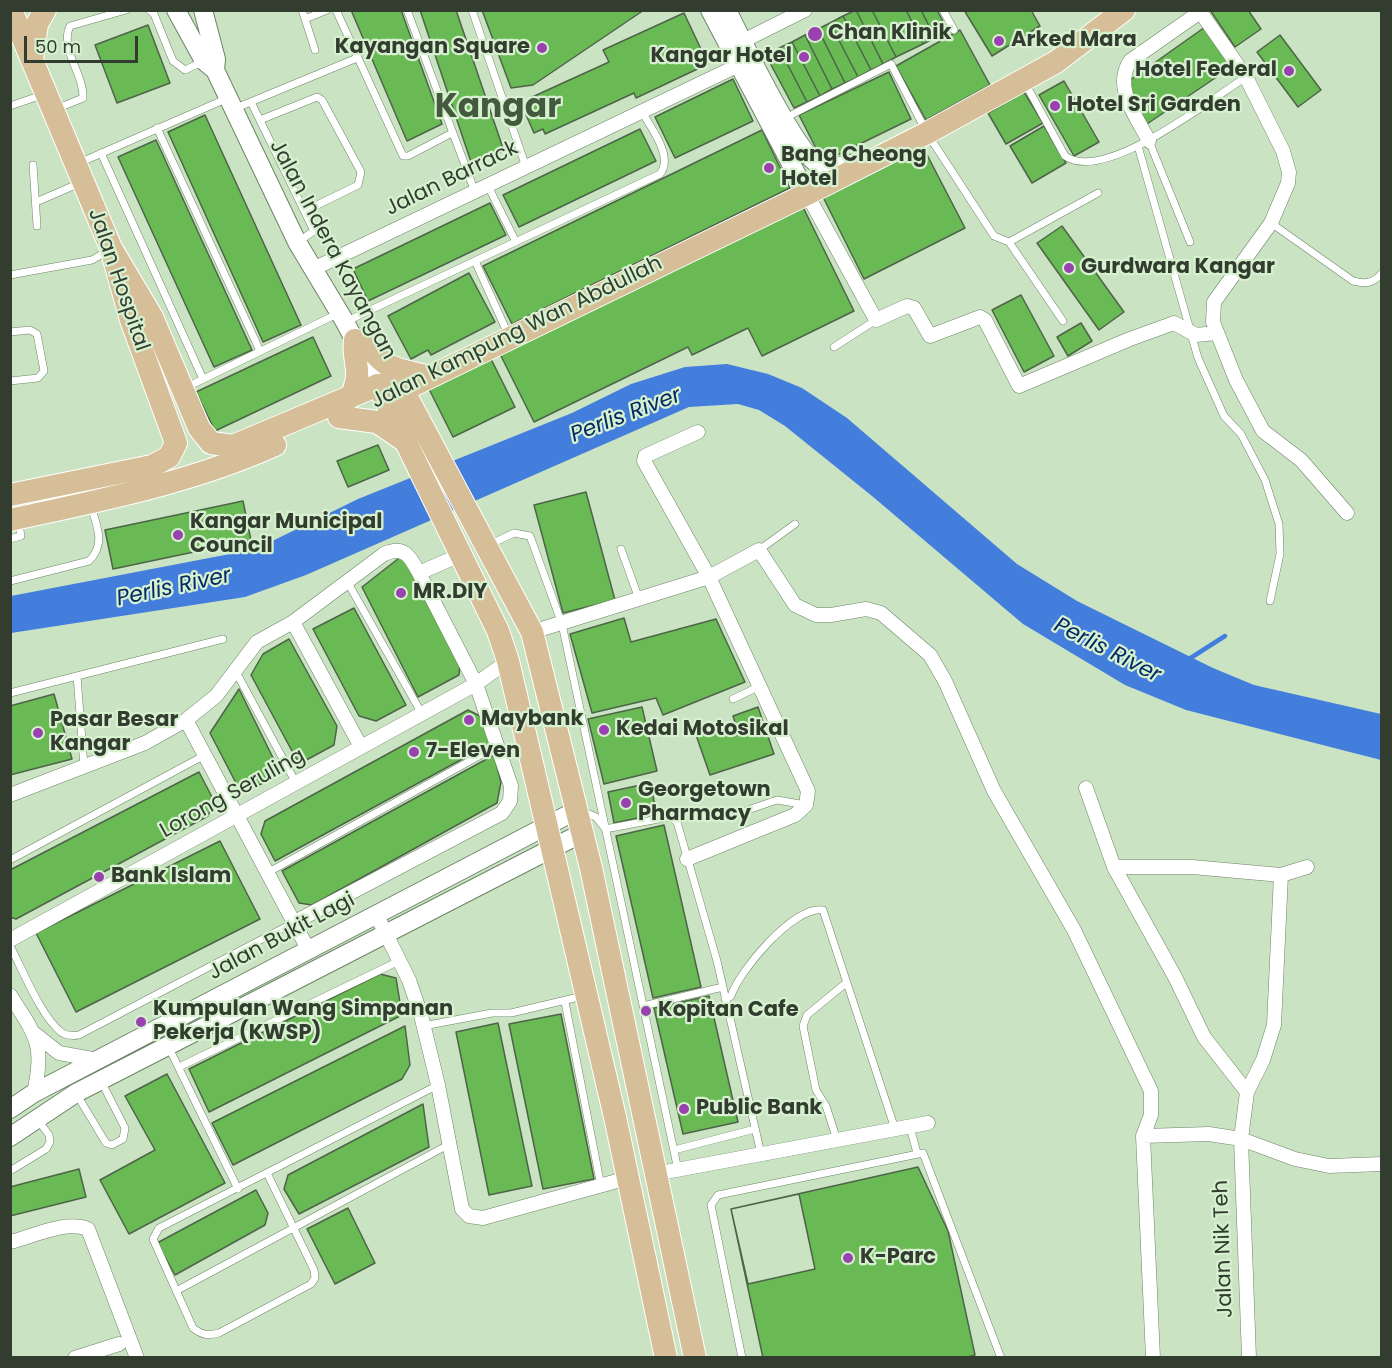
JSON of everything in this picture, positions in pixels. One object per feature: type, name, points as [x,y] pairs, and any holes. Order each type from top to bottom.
[{"type":"main road","name":"Jalan Hospital","points":[[11,10],[48,103],[111,248],[131,320],[176,436]]},
{"type":"main road","points":[[10,47],[32,63],[37,24],[45,10]]},
{"type":"main road","name":"Jalan Kampung Wan Abdullah","points":[[14,519],[188,479],[231,464],[339,417],[389,391],[430,377],[807,194],[927,133],[1056,62],[1118,17]]},
{"type":"main road","points":[[111,248],[152,317],[199,428],[211,443],[233,446],[351,397],[389,391],[419,449],[448,529],[498,631],[508,661],[551,848],[576,999],[628,1178],[666,1358]]},
{"type":"main road","points":[[347,325],[377,357],[392,367],[430,377]]},
{"type":"main road","points":[[347,325],[359,369],[358,381],[351,397]]},
{"type":"main road","points":[[339,417],[377,422],[419,449],[470,517],[532,632],[577,810],[695,1358]]},
{"type":"main road","points":[[188,479],[198,451],[199,428]]},
{"type":"main road","points":[[10,495],[142,468],[168,457],[175,448],[176,436],[198,451],[231,464]]},
{"type":"main road","points":[[83,481],[90,503]]},
{"type":"street","points":[[177,10],[210,66],[216,59],[203,10]]},
{"type":"street","points":[[710,10],[876,320],[907,306],[914,308],[930,336],[980,317],[985,320],[1018,386],[1174,323],[1197,335],[1216,333]]},
{"type":"street","points":[[727,10],[801,147],[815,161],[820,165],[833,167],[876,158]]},
{"type":"street","points":[[743,41],[805,10]]},
{"type":"street","points":[[1140,145],[1121,81],[1124,70],[1130,61],[1200,11],[1246,77],[1283,151],[1289,172],[1288,183],[1271,223],[1214,303],[1211,312],[1216,333],[1236,380],[1263,431],[1301,460],[1347,513]]},
{"type":"street","name":"Jalan Barrack","points":[[314,269],[739,65]]},
{"type":"street","name":"Jalan Indera Kayangan","points":[[210,66],[231,104],[297,242],[389,391]]},
{"type":"street","points":[[687,860],[795,815],[806,805],[808,791],[709,577],[644,461],[645,456],[698,432]]},
{"type":"street","points":[[10,795],[145,743],[186,720],[216,696],[257,642],[293,622],[384,554],[393,550],[402,550],[409,555],[419,573],[476,684],[511,786],[510,801],[502,813],[293,923]]},
{"type":"street","points":[[532,632],[709,577],[759,550],[795,605],[816,615],[866,609],[881,613],[930,655],[945,681],[994,790],[1074,930],[1151,1091],[1151,1115],[1143,1136],[1153,1358]]},
{"type":"street","points":[[419,573],[460,555]]},
{"type":"street","points":[[293,622],[361,747]]},
{"type":"street","name":"Lorong Seruling","points":[[10,940],[476,684],[508,661]]},
{"type":"street","points":[[186,720],[308,949]]},
{"type":"street","points":[[1086,788],[1114,867],[1175,976],[1204,1037],[1247,1092]]},
{"type":"street","name":"Jalan Bukit Lagi","points":[[10,1109],[34,1093],[577,810]]},
{"type":"street","name":"Jalan Bukit Lagi","points":[[10,1137],[76,1093],[582,833]]},
{"type":"street","points":[[1114,867],[1192,867],[1281,875],[1306,867]]},
{"type":"street","name":"Jalan Nik Teh","points":[[1249,1358],[1241,1139],[1247,1092],[1263,1060],[1274,1025],[1281,875]]},
{"type":"street","points":[[376,914],[409,980],[438,1085],[459,1202],[469,1216],[483,1218],[628,1178]]},
{"type":"street","points":[[10,995],[35,1034],[59,1053],[98,1060]]},
{"type":"street","points":[[34,1093],[41,1064],[35,1034]]},
{"type":"street","points":[[655,1174],[928,1124]]},
{"type":"street","points":[[1143,1136],[1209,1134],[1241,1139],[1295,1159],[1329,1166],[1382,1164]]},
{"type":"street","points":[[10,1242],[65,1227],[78,1225],[88,1229],[136,1358]]},
{"type":"street","points":[[75,1358],[119,1344]]},
{"type":"lane","points":[[10,106],[83,98],[81,79],[66,43],[70,26],[126,10]]},
{"type":"lane","points":[[149,10],[154,14],[177,66],[185,70],[210,66]]},
{"type":"lane","points":[[302,10],[315,50]]},
{"type":"lane","points":[[305,19],[327,10]]},
{"type":"lane","points":[[336,10],[403,156],[408,156],[452,133]]},
{"type":"lane","points":[[407,10],[452,133],[481,189],[516,242]]},
{"type":"lane","points":[[472,10],[526,167]]},
{"type":"lane","points":[[943,10],[954,30]]},
{"type":"lane","points":[[36,202],[78,173],[101,153],[157,128],[231,104],[250,102],[357,58]]},
{"type":"lane","points":[[793,114],[891,64],[927,133],[994,236],[1009,242],[1063,321]]},
{"type":"lane","points":[[1024,81],[1065,156],[1072,162],[1087,164],[1140,145],[1246,77]]},
{"type":"lane","points":[[260,120],[317,97],[322,100],[361,172],[358,185],[305,211]]},
{"type":"lane","points":[[250,102],[314,231],[297,242]]},
{"type":"lane","points":[[183,390],[260,351],[347,325],[660,174],[664,170],[665,157],[642,111]]},
{"type":"lane","points":[[157,128],[260,351]]},
{"type":"lane","points":[[1140,145],[1190,242]]},
{"type":"lane","points":[[1140,145],[1188,329],[1224,416],[1241,434],[1265,480],[1279,524],[1280,554],[1270,601]]},
{"type":"lane","points":[[101,153],[203,380]]},
{"type":"lane","points":[[33,165],[37,226]]},
{"type":"lane","points":[[1009,242],[1098,193]]},
{"type":"lane","points":[[1271,223],[1353,281],[1365,284],[1376,280],[1382,273]]},
{"type":"lane","points":[[10,275],[92,260],[111,248]]},
{"type":"lane","points":[[476,261],[509,337]]},
{"type":"lane","points":[[834,347],[876,320]]},
{"type":"lane","points":[[10,332],[30,330],[37,334],[44,371],[38,378],[10,381]]},
{"type":"lane","points":[[10,581],[89,561],[97,553],[101,540],[90,503]]},
{"type":"lane","points":[[10,539],[21,536],[14,519]]},
{"type":"lane","points":[[759,550],[795,524]]},
{"type":"lane","points":[[485,546],[514,533],[530,536],[562,624],[678,1170]]},
{"type":"lane","points":[[621,549],[639,598]]},
{"type":"lane","points":[[348,583],[422,714]]},
{"type":"lane","points":[[10,693],[223,639]]},
{"type":"lane","points":[[236,672],[296,783]]},
{"type":"lane","points":[[77,676],[84,766]]},
{"type":"lane","points":[[733,699],[759,686]]},
{"type":"lane","points":[[267,873],[497,746]]},
{"type":"lane","points":[[10,860],[205,755]]},
{"type":"lane","points":[[730,816],[777,800],[806,805]]},
{"type":"lane","points":[[577,810],[596,817],[605,829]]},
{"type":"lane","points":[[605,829],[672,818],[677,822],[723,987],[761,1154]]},
{"type":"lane","points":[[725,999],[731,996],[735,984],[760,950],[776,933],[818,910],[823,910],[895,1130]]},
{"type":"lane","points":[[10,946],[47,1014],[60,1031],[67,1036],[79,1035],[293,923]]},
{"type":"lane","points":[[179,1067],[399,961]]},
{"type":"lane","points":[[837,1140],[826,1106],[816,1090],[803,1026],[807,1015],[846,983]]},
{"type":"lane","points":[[643,1006],[723,987]]},
{"type":"lane","points":[[618,999],[640,993]]},
{"type":"lane","points":[[423,1026],[576,999],[601,1185]]},
{"type":"lane","points":[[168,1046],[238,1189]]},
{"type":"lane","points":[[76,1093],[101,1138],[112,1145],[123,1139],[125,1128],[101,1080]]},
{"type":"lane","points":[[267,1173],[314,1270],[315,1278],[311,1284],[219,1333],[208,1335],[193,1328],[153,1239],[154,1233],[267,1173],[438,1085]]},
{"type":"lane","points":[[10,1171],[46,1149],[50,1142],[49,1135],[37,1119]]},
{"type":"lane","points":[[910,1127],[917,1154]]},
{"type":"lane","points":[[674,1150],[755,1129]]},
{"type":"lane","points":[[176,1291],[293,1226],[448,1145]]},
{"type":"lane","points":[[742,1358],[711,1205],[718,1195],[917,1154],[926,1156],[1001,1358]]},
{"type":"water","name":"Perlis River","points":[[727,364],[768,374],[802,388],[847,418],[1017,564],[1077,601],[1213,668],[1254,685],[1381,714],[1381,760],[1186,710],[1125,685],[1023,624],[872,496],[785,426],[759,410],[738,404],[689,407],[306,575],[245,597],[11,633],[11,596],[256,549],[358,499],[572,413],[631,384],[685,367]]},
{"type":"building","points":[[351,10],[401,10],[442,124],[407,141]]},
{"type":"building","points":[[420,10],[456,10],[504,151],[471,162]]},
{"type":"building","name":"Kayangan Square","points":[[482,10],[644,10],[533,85],[511,88]]},
{"type":"building","points":[[856,10],[872,10],[896,57],[883,64]]},
{"type":"building","points":[[856,10],[883,64],[871,70],[843,16]]},
{"type":"building","points":[[872,10],[906,10],[923,44],[896,57]]},
{"type":"building","points":[[906,10],[921,10],[935,38],[923,44]]},
{"type":"building","points":[[921,10],[937,10],[948,31],[935,38]]},
{"type":"building","name":"Arked Mara","points":[[964,10],[1031,10],[1040,26],[992,56]]},
{"type":"building","points":[[1210,10],[1248,10],[1261,29],[1235,47]]},
{"type":"building","points":[[684,13],[708,64],[636,98],[634,93],[545,134],[543,129],[534,133],[523,108],[532,104],[530,98],[609,62],[603,50]]},
{"type":"building","points":[[843,16],[871,70],[858,77],[830,23]]},
{"type":"building","points":[[830,23],[858,77],[845,83],[818,29]]},
{"type":"building","points":[[148,25],[170,83],[117,103],[95,45]]},
{"type":"building","points":[[1205,27],[1233,66],[1144,126],[1126,83]]},
{"type":"building","points":[[818,29],[845,83],[832,89],[805,35]]},
{"type":"building","points":[[960,30],[990,85],[926,120],[896,66]]},
{"type":"building","points":[[805,35],[832,89],[820,96],[792,42]]},
{"type":"building","name":"Hotel Federal","points":[[1280,35],[1321,90],[1298,107],[1257,52]]},
{"type":"building","points":[[792,42],[820,96],[807,102],[779,48]]},
{"type":"building","points":[[779,48],[807,102],[794,108],[770,63],[772,53]]},
{"type":"building","points":[[889,72],[911,119],[823,162],[799,115]]},
{"type":"building","points":[[733,79],[753,121],[675,158],[655,117]]},
{"type":"building","points":[[1064,81],[1099,142],[1074,156],[1039,95]]},
{"type":"building","points":[[1024,92],[1043,123],[1006,144],[988,113]]},
{"type":"building","points":[[205,115],[301,325],[263,342],[168,132]]},
{"type":"building","points":[[1044,126],[1066,163],[1032,183],[1010,146]]},
{"type":"building","points":[[640,129],[656,161],[519,227],[503,195]]},
{"type":"building","points":[[762,130],[790,188],[512,324],[483,266]]},
{"type":"building","points":[[156,140],[252,350],[214,367],[118,157]]},
{"type":"building","points":[[923,147],[965,228],[864,279],[823,197]]},
{"type":"building","points":[[490,203],[506,235],[368,301],[353,269]]},
{"type":"building","points":[[801,203],[854,311],[762,356],[748,328],[692,355],[688,347],[534,422],[498,350]]},
{"type":"building","points":[[1062,226],[1124,312],[1099,330],[1037,243]]},
{"type":"building","points":[[469,273],[495,322],[431,355],[428,350],[411,359],[388,316]]},
{"type":"building","points":[[1021,295],[1054,356],[1024,372],[992,310]]},
{"type":"building","points":[[1081,323],[1092,341],[1068,356],[1057,337]]},
{"type":"building","points":[[313,337],[331,376],[215,431],[196,392]]},
{"type":"building","points":[[491,359],[515,407],[453,437],[429,389]]},
{"type":"building","points":[[378,445],[389,470],[348,487],[337,461]]},
{"type":"building","points":[[586,492],[615,600],[563,613],[534,505]]},
{"type":"building","name":"Kangar Municipal Council","points":[[243,501],[251,540],[113,569],[105,530]]},
{"type":"building","points":[[403,555],[460,664],[459,675],[418,697],[362,587]]},
{"type":"building","points":[[354,608],[406,705],[376,721],[359,716],[313,629]]},
{"type":"building","points":[[624,618],[631,642],[716,619],[745,682],[663,715],[656,698],[592,713],[570,634]]},
{"type":"building","points":[[289,639],[337,726],[334,745],[299,764],[251,675],[263,654]]},
{"type":"building","points":[[239,689],[281,774],[251,789],[237,785],[210,733]]},
{"type":"building","name":"Pasar Besar Kangar","points":[[54,694],[72,759],[10,775],[10,706]]},
{"type":"building","points":[[642,707],[657,771],[604,784],[588,719]]},
{"type":"building","points":[[758,707],[774,754],[710,775],[696,735],[735,722],[733,716]]},
{"type":"building","points":[[468,710],[482,717],[490,744],[275,861],[261,834],[265,821]]},
{"type":"building","points":[[494,755],[501,782],[497,803],[312,905],[299,903],[282,871]]},
{"type":"building","points":[[199,772],[214,801],[208,816],[16,919],[10,917],[10,870]]},
{"type":"building","points":[[650,783],[657,814],[614,823],[608,792]]},
{"type":"building","points":[[664,825],[701,987],[653,998],[616,836]]},
{"type":"building","points":[[220,841],[260,919],[76,1012],[36,933]]},
{"type":"building","points":[[380,974],[396,978],[402,1015],[209,1112],[189,1069]]},
{"type":"building","points":[[709,996],[738,1122],[683,1134],[654,1008]]},
{"type":"building","points":[[561,1014],[594,1179],[543,1189],[509,1024]]},
{"type":"building","points":[[498,1023],[532,1186],[489,1195],[456,1032]]},
{"type":"building","points":[[405,1026],[410,1065],[402,1079],[233,1165],[212,1123]]},
{"type":"building","points":[[167,1074],[225,1183],[129,1234],[100,1180],[155,1150],[125,1096]]},
{"type":"building","points":[[423,1104],[429,1147],[299,1214],[284,1189],[288,1175]]},
{"type":"building","name":"K-Parc","points":[[918,1167],[948,1231],[975,1355],[964,1358],[763,1358],[731,1209]]},
{"type":"building","points":[[79,1169],[86,1197],[10,1216],[10,1187]]},
{"type":"building","points":[[256,1190],[268,1213],[265,1225],[175,1275],[157,1243]]},
{"type":"building","points":[[799,1194],[815,1269],[748,1284],[731,1209]]},
{"type":"building","points":[[348,1208],[375,1263],[335,1284],[307,1229]]},
{"type":"waterway","points":[[1189,659],[1225,636]]},
{"type":"place","name":"Chan Klinik","points":[[815,34]]},
{"type":"place","name":"Arked Mara","points":[[999,41]]},
{"type":"place","name":"Kayangan Square","points":[[542,48]]},
{"type":"place","name":"Kangar Hotel","points":[[804,57]]},
{"type":"place","name":"Hotel Federal","points":[[1289,71]]},
{"type":"place","name":"Hotel Sri Garden","points":[[1055,106]]},
{"type":"place","name":"Bang Cheong Hotel","points":[[769,168]]},
{"type":"place","name":"Gurdwara Kangar","points":[[1069,268]]},
{"type":"place","name":"Kangar Municipal Council","points":[[178,535]]},
{"type":"place","name":"MR.DIY","points":[[401,593]]},
{"type":"place","name":"Maybank","points":[[469,720]]},
{"type":"place","name":"Kedai Motosikal","points":[[604,730]]},
{"type":"place","name":"Pasar Besar Kangar","points":[[38,733]]},
{"type":"place","name":"7-Eleven","points":[[414,752]]},
{"type":"place","name":"Georgetown Pharmacy","points":[[626,803]]},
{"type":"place","name":"Bank Islam","points":[[99,877]]},
{"type":"place","name":"Kopitan Cafe","points":[[646,1011]]},
{"type":"place","name":"Kumpulan Wang Simpanan Pekerja (KWSP)","points":[[141,1022]]},
{"type":"place","name":"Public Bank","points":[[684,1109]]},
{"type":"place","name":"K-Parc","points":[[848,1258]]},
{"type":"district","name":"Kangar","points":[[498,109]]}]
